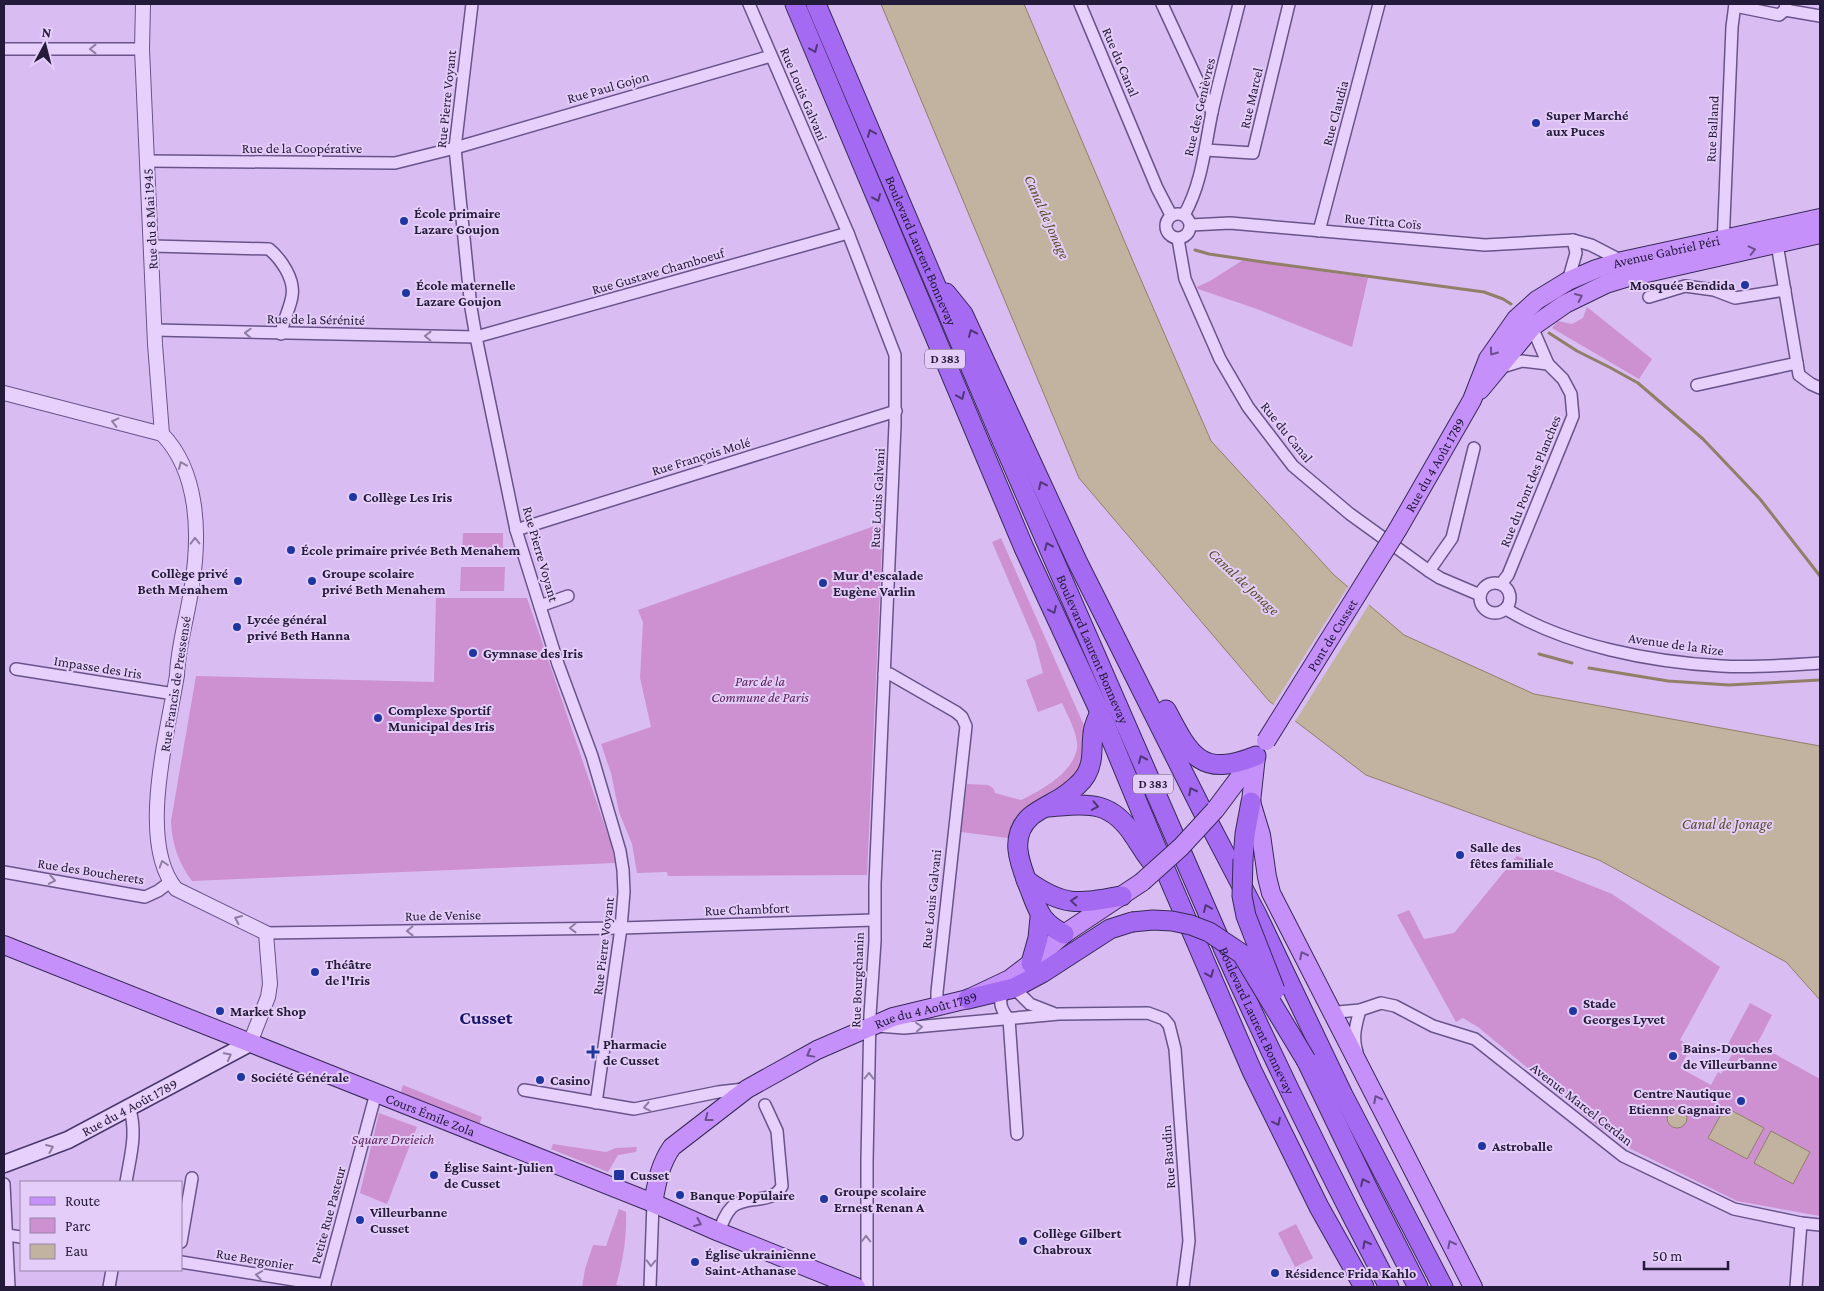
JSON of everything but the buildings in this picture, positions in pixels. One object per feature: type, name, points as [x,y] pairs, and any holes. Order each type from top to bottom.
[{"type":"highway","name":"Boulevard Laurent Bonnevay","points":[[795,4],[1024,548],[1100,712],[1252,1071],[1319,1206],[1364,1287]]},
{"type":"highway","name":"Boulevard Laurent Bonnevay","points":[[816,4],[931,274],[1255,1018],[1341,1197],[1389,1287]]},
{"type":"highway","points":[[931,274],[963,314],[1077,561],[1257,915],[1343,1095],[1443,1287]]},
{"type":"highway","points":[[1077,561],[1095,576],[1181,738],[1203,762],[1218,766],[1238,763],[1256,756]]},
{"type":"highway","points":[[1064,934],[1048,925],[1040,917],[1022,873],[1017,853],[1020,835],[1025,823],[1081,783],[1090,766],[1093,750],[1093,733],[1100,712]]},
{"type":"highway","points":[[1251,802],[1245,834],[1242,896],[1252,936],[1306,1060],[1418,1287]]},
{"type":"highway","points":[[1046,807],[1086,805],[1099,806],[1111,811],[1123,821],[1152,863],[1170,881]]},
{"type":"highway","points":[[1224,850],[1272,928],[1316,1011],[1376,1134],[1457,1287]]},
{"type":"highway","points":[[1026,880],[1050,896],[1062,900],[1090,902],[1122,896]]},
{"type":"highway","points":[[1031,963],[1038,938],[1040,917]]},
{"type":"highway","points":[[968,999],[1008,990],[1042,974],[1110,929],[1132,922],[1172,921],[1191,925],[1209,932],[1242,954],[1306,1060]]},
{"type":"main road","name":"Avenue Gabriel Péri","points":[[1531,321],[1606,284],[1820,218]]},
{"type":"main road","name":"Avenue Gabriel Péri","points":[[1777,244],[1783,234],[1820,225]]},
{"type":"main road","name":"Avenue Gabriel Péri","points":[[1531,321],[1537,300],[1568,281],[1596,269],[1622,261],[1724,248],[1777,244],[1820,234]]},
{"type":"main road","name":"Rue du 4 Août 1789","points":[[1398,529],[1472,400],[1488,359],[1516,319],[1531,321],[1499,368],[1472,400]]},
{"type":"main road","name":"Pont de Cusset","points":[[1256,756],[1398,529]]},
{"type":"main road","name":"Rue du 4 Août 1789","points":[[747,1089],[817,1050],[893,1016],[968,999],[1010,979],[1064,934],[1142,882],[1181,847],[1215,810],[1256,756]]},
{"type":"main road","points":[[1256,756],[1251,802],[1261,835],[1271,893],[1473,1287]]},
{"type":"main road","name":"Cours Émile Zola","points":[[4,945],[653,1203],[719,1232],[856,1287]]},
{"type":"main road","name":"Rue du 4 Août 1789","points":[[4,1164],[68,1140],[237,1052],[250,1043]]},
{"type":"main road","points":[[653,1203],[659,1172],[664,1158],[672,1146],[747,1089]]},
{"type":"street","name":"Rue du 8 Mai 1945","points":[[143,4],[142,49],[162,434]]},
{"type":"street","name":"Rue Pierre Voyant","points":[[472,4],[454,148],[471,308],[476,337],[516,530],[558,664],[592,756],[620,851],[623,870],[622,928],[596,1103]]},
{"type":"street","name":"Rue Louis Galvani","points":[[749,4],[848,233],[896,356],[896,411],[884,674],[890,674],[956,712],[962,717],[966,726],[937,1005]]},
{"type":"street","name":"Rue du Canal","points":[[1080,4],[1157,188],[1171,215]]},
{"type":"street","points":[[1162,4],[1212,112]]},
{"type":"street","name":"Rue des Genièvres","points":[[1184,215],[1190,205],[1206,150],[1212,112],[1238,4]]},
{"type":"street","name":"Rue Marcel","points":[[1206,150],[1254,153],[1289,4]]},
{"type":"street","name":"Rue Claudia","points":[[1319,231],[1380,4]]},
{"type":"street","points":[[1735,5],[1779,15],[1786,7],[1820,16]]},
{"type":"street","name":"Rue Balland","points":[[1724,248],[1732,27],[1735,5]]},
{"type":"street","points":[[4,49],[142,49]]},
{"type":"street","name":"Rue Paul Gojon","points":[[454,148],[771,56]]},
{"type":"street","name":"Rue de la Coopérative","points":[[147,161],[395,163],[454,148]]},
{"type":"street","points":[[1178,213],[1184,215],[1189,219],[1191,225],[1190,232],[1185,237],[1178,239],[1172,237],[1167,233],[1165,226],[1167,220],[1171,215],[1178,213]]},
{"type":"street","name":"Rue Titta Coïs","points":[[1191,225],[1230,223],[1485,245],[1573,240],[1591,245],[1622,261]]},
{"type":"street","name":"Rue Gustave Chamboeuf","points":[[476,337],[848,233]]},
{"type":"street","name":"Rue du Canal","points":[[1178,239],[1185,279],[1220,359],[1248,407],[1293,466],[1350,514],[1429,571],[1440,578],[1480,594]]},
{"type":"street","points":[[1568,281],[1576,253],[1573,240]]},
{"type":"street","points":[[1777,244],[1799,374],[1810,384],[1820,388]]},
{"type":"street","points":[[152,246],[269,248],[278,257],[291,283],[292,294],[283,320],[281,334]]},
{"type":"street","points":[[1648,297],[1685,286],[1714,290],[1735,298],[1785,290]]},
{"type":"street","name":"Rue du Pont des Planches","points":[[1501,584],[1508,575],[1573,416],[1571,394],[1563,379],[1548,364],[1531,321]]},
{"type":"street","name":"Rue de la Sérénité","points":[[156,330],[476,337]]},
{"type":"street","points":[[1499,368],[1522,361],[1548,364]]},
{"type":"street","points":[[1697,385],[1797,363]]},
{"type":"street","points":[[4,393],[162,434]]},
{"type":"street","name":"Rue François Molé","points":[[516,530],[896,411]]},
{"type":"street","name":"Rue Francis de Pressensé","points":[[162,434],[175,448],[192,488],[195,555],[194,574],[156,798],[159,847],[170,882]]},
{"type":"street","points":[[1429,571],[1452,538],[1474,448]]},
{"type":"street","points":[[1496,583],[1501,584],[1510,596],[1509,605],[1497,614],[1487,612],[1480,604],[1480,594],[1486,586],[1496,583]]},
{"type":"street","points":[[540,606],[568,596]]},
{"type":"street","name":"Avenue de la Rize","points":[[1506,609],[1521,619],[1581,642],[1650,658],[1722,666],[1820,663]]},
{"type":"street","name":"Impasse des Iris","points":[[16,669],[174,694]]},
{"type":"street","name":"Rue Bourgchanin","points":[[867,1287],[870,1026],[875,941],[874,920],[884,674]]},
{"type":"street","name":"Rue des Boucherets","points":[[4,872],[145,897],[158,891],[170,882]]},
{"type":"street","points":[[170,882],[184,894],[266,933],[270,984],[268,996],[250,1043]]},
{"type":"street","name":"Rue Chambfort","points":[[622,928],[874,920]]},
{"type":"street","name":"Rue de Venise","points":[[266,933],[622,928]]},
{"type":"street","points":[[1017,1134],[1009,1019],[1002,1011],[1000,1002],[1008,990],[1030,1004],[1059,1014]]},
{"type":"street","name":"Avenue Marcel Cerdan","points":[[1333,1014],[1360,1010],[1381,1002],[1395,1006],[1433,1026],[1475,1040],[1623,1156],[1734,1209],[1801,1223],[1820,1225]]},
{"type":"street","points":[[1023,1018],[1029,1013],[1030,1004]]},
{"type":"street","points":[[1360,1010],[1355,1026],[1355,1048],[1362,1063],[1363,1072]]},
{"type":"street","name":"Rue Baudin","points":[[1059,1014],[1148,1013],[1164,1019],[1169,1026],[1175,1049],[1189,1241],[1183,1287]]},
{"type":"street","points":[[870,1026],[904,1028],[1059,1014]]},
{"type":"street","name":"Rue du 4 Août 1789","points":[[524,1090],[634,1109],[718,1092],[747,1089]]},
{"type":"street","name":"Petite Rue Pasteur","points":[[325,1286],[376,1093]]},
{"type":"street","points":[[719,1232],[727,1214],[734,1206],[772,1197],[779,1192],[782,1186],[777,1131],[764,1105]]},
{"type":"street","points":[[126,1181],[134,1133],[133,1118],[129,1107]]},
{"type":"street","points":[[182,1236],[192,1178]]},
{"type":"street","points":[[4,1184],[10,1287]]},
{"type":"street","points":[[650,1287],[653,1203]]},
{"type":"street","points":[[1796,1287],[1801,1223]]},
{"type":"street","points":[[8,1235],[20,1237]]},
{"type":"street","name":"Rue Bergonier","points":[[182,1262],[325,1286]]},
{"type":"street","points":[[109,1287],[112,1271]]},
{"type":"green space","points":[[1243,260],[1368,278],[1352,347],[1257,309],[1198,289],[1197,287]]},
{"type":"green space","points":[[1587,307],[1652,359],[1639,379],[1552,328],[1558,321],[1572,324],[1583,318]]},
{"type":"green space","name":"Parc de la Commune de Paris","points":[[883,523],[867,875],[668,876],[667,872],[637,873],[632,844],[619,812],[611,773],[601,744],[651,727],[640,678],[643,622],[638,610]]},
{"type":"green space","points":[[463,533],[503,533],[503,556],[462,555]]},
{"type":"green space","points":[[1001,538],[1086,730],[1080,767],[1060,788],[1038,799],[1019,813],[1012,824],[1008,838],[961,832],[967,784],[988,785],[993,788],[995,793],[1021,800],[1047,786],[1063,773],[1074,757],[1077,743],[1072,725],[1062,703],[1038,712],[1026,680],[1043,673],[1035,642],[992,542]]},
{"type":"green space","points":[[461,567],[505,567],[504,591],[460,591]]},
{"type":"green space","name":"Complexe Sportif Municipal des Iris","points":[[436,598],[527,598],[611,844],[615,863],[192,881],[177,853],[171,821],[196,676],[434,682]]},
{"type":"green space","name":"Stade Georges Lyvet","points":[[1517,856],[1612,894],[1720,967],[1680,1040],[1691,1047],[1680,1068],[1711,1085],[1718,1072],[1721,1074],[1735,1049],[1728,1044],[1750,1003],[1772,1015],[1757,1044],[1820,1079],[1820,1216],[1737,1201],[1631,1149],[1599,1127],[1478,1027],[1463,1018],[1456,1022],[1397,915],[1409,910],[1424,939],[1454,933]]},
{"type":"green space","points":[[403,1085],[482,1117],[479,1125],[400,1094]]},
{"type":"green space","name":"Square Dreieich","points":[[379,1113],[417,1127],[387,1204],[360,1193]]},
{"type":"green space","points":[[553,1144],[606,1152],[616,1148],[637,1147],[636,1152],[618,1155],[608,1172],[551,1149]]},
{"type":"green space","points":[[619,1209],[626,1212],[626,1231],[623,1258],[616,1285],[630,1287],[582,1287],[585,1269],[593,1245],[606,1246]]},
{"type":"green space","points":[[1296,1224],[1313,1258],[1295,1267],[1278,1233]]},
{"type":"water","name":"Canal de Jonage","points":[[881,4],[1024,4],[1211,441],[1334,575],[1404,635],[1534,694],[1820,746],[1820,1000],[1786,962],[1599,860],[1366,775],[1269,701],[1079,478]]},
{"type":"water","points":[[1725,1107],[1764,1128],[1747,1159],[1708,1138]]},
{"type":"water","points":[[1677,1108],[1684,1111],[1687,1118],[1684,1125],[1677,1128],[1670,1125],[1667,1118],[1670,1111]]},
{"type":"water","points":[[1771,1131],[1810,1152],[1793,1184],[1754,1163]]},
{"type":"pier","points":[[1349,585],[1370,603],[1294,723],[1272,707]]},
{"type":"waterway","points":[[1195,250],[1209,254],[1270,263],[1484,292],[1511,304]]},
{"type":"waterway","points":[[1549,333],[1577,351],[1638,383],[1703,439],[1760,499],[1820,576]]},
{"type":"waterway","points":[[1539,654],[1572,663]]},
{"type":"waterway","points":[[1589,668],[1668,681],[1729,685],[1820,680]]},
{"type":"place","name":"Super Marché aux Puces","points":[[1536,123]]},
{"type":"place","name":"École primaire Lazare Goujon","points":[[404,221]]},
{"type":"place","name":"Mosquée Bendida","points":[[1745,285]]},
{"type":"place","name":"École maternelle Lazare Goujon","points":[[406,293]]},
{"type":"place","name":"Collège Les Iris","points":[[353,497]]},
{"type":"place","name":"École primaire privée Beth Menahem","points":[[291,550]]},
{"type":"place","name":"Collège privé Beth Menahem","points":[[238,581]]},
{"type":"place","name":"Groupe scolaire privé Beth Menahem","points":[[312,581]]},
{"type":"place","name":"Mur d'escalade Eugène Varlin","points":[[823,583]]},
{"type":"place","name":"Lycée général privé Beth Hanna","points":[[237,627]]},
{"type":"place","name":"Gymnase des Iris","points":[[473,653]]},
{"type":"place","name":"Complexe Sportif Municipal des Iris","points":[[378,718]]},
{"type":"place","name":"Salle des fêtes familiale","points":[[1460,855]]},
{"type":"place","name":"Théâtre de l'Iris","points":[[315,972]]},
{"type":"place","name":"Market Shop","points":[[220,1011]]},
{"type":"place","name":"Stade Georges Lyvet","points":[[1573,1011]]},
{"type":"place","name":"Pharmacie de Cusset","points":[[593,1052]]},
{"type":"place","name":"Bains-Douches de Villeurbanne","points":[[1673,1056]]},
{"type":"place","name":"Société Générale","points":[[241,1077]]},
{"type":"place","name":"Casino","points":[[540,1080]]},
{"type":"place","name":"Centre Nautique Etienne Gagnaire","points":[[1741,1101]]},
{"type":"place","name":"Astroballe","points":[[1482,1146]]},
{"type":"place","name":"Église Saint-Julien de Cusset","points":[[434,1175]]},
{"type":"place","name":"Cusset","points":[[619,1175]]},
{"type":"place","name":"Banque Populaire","points":[[680,1195]]},
{"type":"place","name":"Groupe scolaire Ernest Renan A","points":[[824,1199]]},
{"type":"place","name":"Villeurbanne Cusset","points":[[360,1220]]},
{"type":"place","name":"Collège Gilbert Chabroux","points":[[1023,1241]]},
{"type":"place","name":"Église ukrainienne Saint-Athanase","points":[[695,1262]]},
{"type":"place","name":"Résidence Frida Kahlo","points":[[1275,1273]]},
{"type":"district","name":"Cusset","points":[[486,1017]]}]
